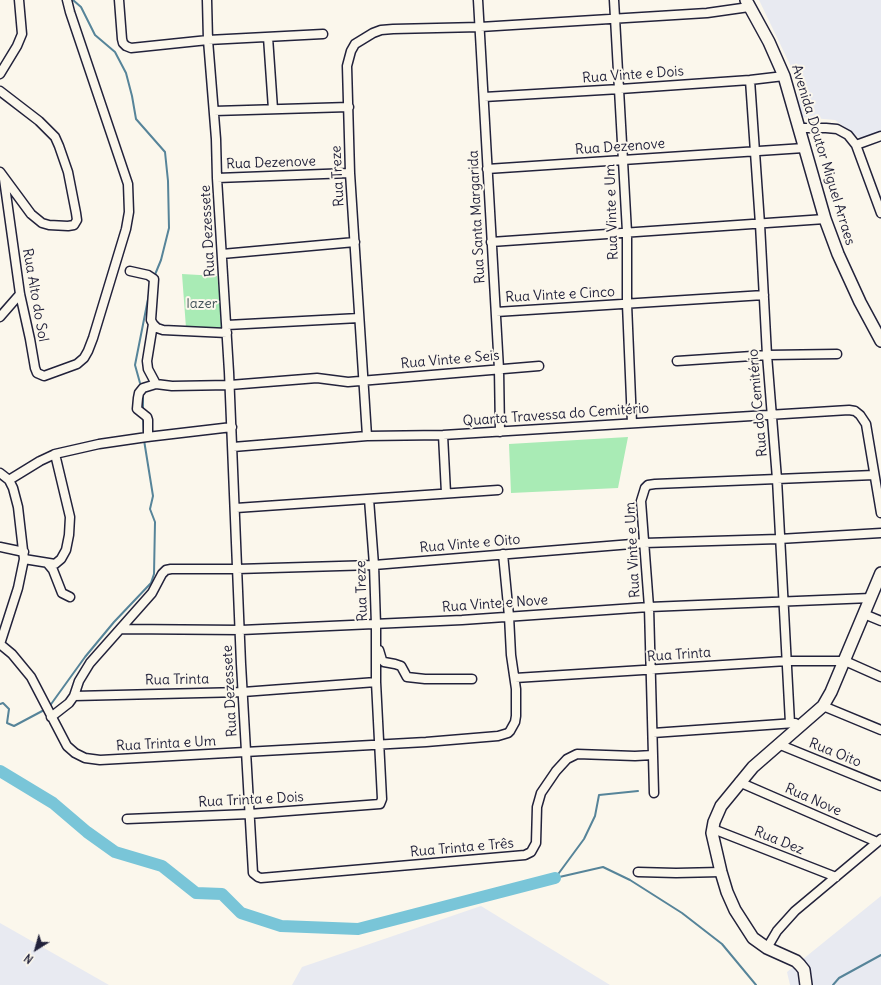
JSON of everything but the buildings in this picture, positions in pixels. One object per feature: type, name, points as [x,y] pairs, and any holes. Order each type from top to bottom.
[{"type":"main road","name":"Avenida Doutor Miguel Arraes","points":[[748,3],[769,42],[784,76],[825,219],[845,272],[881,341]]},
{"type":"main road","points":[[806,985],[804,970],[796,961],[767,948],[753,938],[742,922],[727,892],[721,872],[712,829],[718,811],[739,782],[753,766],[823,706],[831,692],[881,573]]},
{"type":"street","points":[[0,74],[17,46],[22,34],[19,0]]},
{"type":"street","name":"Rua Alto do Sol","points":[[2,176],[20,294],[37,373],[44,376],[77,364],[84,358],[93,338],[126,229],[129,212],[128,184],[67,0]]},
{"type":"street","points":[[118,0],[123,43],[131,48],[208,40],[323,34]]},
{"type":"street","name":"Rua Dezessete","points":[[207,0],[208,40],[214,111],[230,385],[236,508],[237,569],[253,873]]},
{"type":"street","name":"Rua Santa Margarida","points":[[478,0],[490,242],[496,312],[500,432]]},
{"type":"street","name":"Rua Vinte e Um","points":[[614,0],[627,232],[627,304],[632,423]]},
{"type":"street","name":"Rua Treze","points":[[367,436],[350,173],[347,66],[348,57],[355,44],[382,30],[480,27],[616,17],[706,13],[748,3]]},
{"type":"street","points":[[268,37],[273,109]]},
{"type":"street","name":"Rua Vinte e Dois","points":[[484,97],[750,80],[784,76]]},
{"type":"street","name":"Rua do Cemitério","points":[[750,80],[767,355],[777,479],[782,601],[790,723]]},
{"type":"street","points":[[0,91],[48,129],[57,142],[68,172],[77,220],[74,225],[56,226],[42,223],[31,214],[2,176]]},
{"type":"street","points":[[214,111],[349,107]]},
{"type":"street","points":[[798,128],[837,129],[848,136],[856,145],[881,213]]},
{"type":"street","points":[[856,145],[881,136]]},
{"type":"street","name":"Rua Dezenove","points":[[487,169],[804,148]]},
{"type":"street","name":"Rua Dezenove","points":[[218,178],[350,173]]},
{"type":"street","points":[[490,242],[825,219]]},
{"type":"street","points":[[222,254],[355,242]]},
{"type":"street","points":[[130,270],[153,278],[151,320],[157,328],[163,330],[227,329],[359,318]]},
{"type":"street","points":[[0,317],[20,294]]},
{"type":"street","name":"Rua Vinte e Cinco","points":[[496,312],[764,295]]},
{"type":"street","points":[[145,437],[148,420],[137,409],[139,393],[143,388],[156,384],[148,369],[147,361],[153,324]]},
{"type":"street","points":[[677,361],[767,355],[837,354]]},
{"type":"street","name":"Rua Vinte e Seis","points":[[156,384],[172,386],[230,385],[317,378],[348,382],[539,366]]},
{"type":"street","name":"Quarta Travessa do Cemitério","points":[[233,447],[367,436],[443,435],[500,432],[844,410],[855,411],[860,415],[866,424],[874,475]]},
{"type":"street","points":[[9,480],[40,461],[55,454],[99,444],[232,427]]},
{"type":"street","points":[[443,435],[446,493]]},
{"type":"street","points":[[0,547],[48,564],[55,564],[61,559],[66,550],[70,530],[70,517],[55,454]]},
{"type":"street","points":[[0,473],[9,480],[13,488],[18,507],[24,556],[18,588],[0,644],[12,654],[31,677],[50,715],[69,703],[74,696],[83,673],[90,663],[122,629]]},
{"type":"street","points":[[874,475],[881,513]]},
{"type":"street","name":"Rua Vinte e Um","points":[[654,793],[649,607],[641,501],[643,490],[648,485],[655,484],[874,475]]},
{"type":"street","points":[[236,508],[498,490]]},
{"type":"street","name":"Rua Treze","points":[[369,499],[374,565],[378,745],[382,799],[380,804],[376,806]]},
{"type":"street","name":"Rua Vinte e Oito","points":[[122,629],[152,593],[164,572],[166,570],[178,568],[237,569],[374,565],[644,543],[779,539],[881,533]]},
{"type":"street","points":[[378,745],[491,738],[508,734],[516,716],[515,678],[511,655],[503,554]]},
{"type":"street","points":[[48,564],[53,570],[62,592],[70,597]]},
{"type":"street","name":"Rua Vinte e Nove","points":[[122,629],[241,630],[376,625],[649,607],[870,598]]},
{"type":"street","points":[[864,614],[881,621]]},
{"type":"street","points":[[376,641],[382,660],[384,662],[401,666],[408,677],[425,679],[472,680]]},
{"type":"street","name":"Rua Trinta","points":[[515,678],[787,661],[844,661]]},
{"type":"street","points":[[844,661],[881,677]]},
{"type":"street","name":"Rua Trinta","points":[[74,696],[243,692],[376,682]]},
{"type":"street","points":[[823,706],[881,730]]},
{"type":"street","name":"Rua Trinta e Um","points":[[50,715],[67,746],[75,753],[85,758],[100,760],[378,745]]},
{"type":"street","points":[[652,733],[803,723]]},
{"type":"street","name":"Rua Oito","points":[[778,744],[881,786]]},
{"type":"street","name":"Rua Trinta e Três","points":[[253,873],[261,878],[525,855],[530,852],[536,843],[537,807],[541,793],[556,771],[568,759],[577,754],[635,756],[653,755]]},
{"type":"street","name":"Rua Nove","points":[[739,782],[879,840]]},
{"type":"street","name":"Rua Trinta e Dois","points":[[127,819],[249,814],[376,806]]},
{"type":"street","name":"Rua Dez","points":[[712,829],[836,877]]},
{"type":"street","points":[[767,948],[794,911],[879,840]]},
{"type":"street","points":[[638,872],[721,872]]},
{"type":"shaded area","points":[[759,0],[881,0],[881,132],[861,139],[835,120],[801,117],[796,77]]},
{"type":"shaded area","points":[[881,896],[881,985],[790,985],[787,972]]},
{"type":"shaded area","points":[[481,906],[610,985],[292,985],[302,967]]},
{"type":"shaded area","points":[[0,923],[109,985],[0,985]]},
{"type":"green space","name":"lazer","points":[[182,274],[217,276],[225,331],[186,328]]},
{"type":"green space","points":[[628,437],[618,488],[511,493],[509,444]]},
{"type":"waterway","points":[[73,0],[81,7],[95,35],[115,52],[126,73],[136,119],[165,152],[168,181],[169,228],[161,260],[154,277]]},
{"type":"waterway","points":[[140,383],[135,365],[150,289]]},
{"type":"waterway","points":[[143,395],[143,410]]},
{"type":"waterway","points":[[143,417],[144,436]]},
{"type":"waterway","points":[[49,707],[85,657],[114,622],[151,583],[154,574],[155,522],[150,509],[153,496],[144,440]]},
{"type":"waterway","points":[[0,704],[3,703],[9,709],[7,723],[14,726],[46,709]]},
{"type":"waterway","points":[[0,771],[53,803],[87,832],[115,852],[162,866],[196,893],[222,894],[241,913],[281,926],[358,929],[555,878]]},
{"type":"waterway","points":[[556,877],[584,839],[595,816],[599,795],[638,791]]},
{"type":"waterway","points":[[555,878],[603,867],[630,880],[682,913],[722,944],[756,985]]},
{"type":"waterway","points":[[833,985],[839,978],[881,955]]}]
